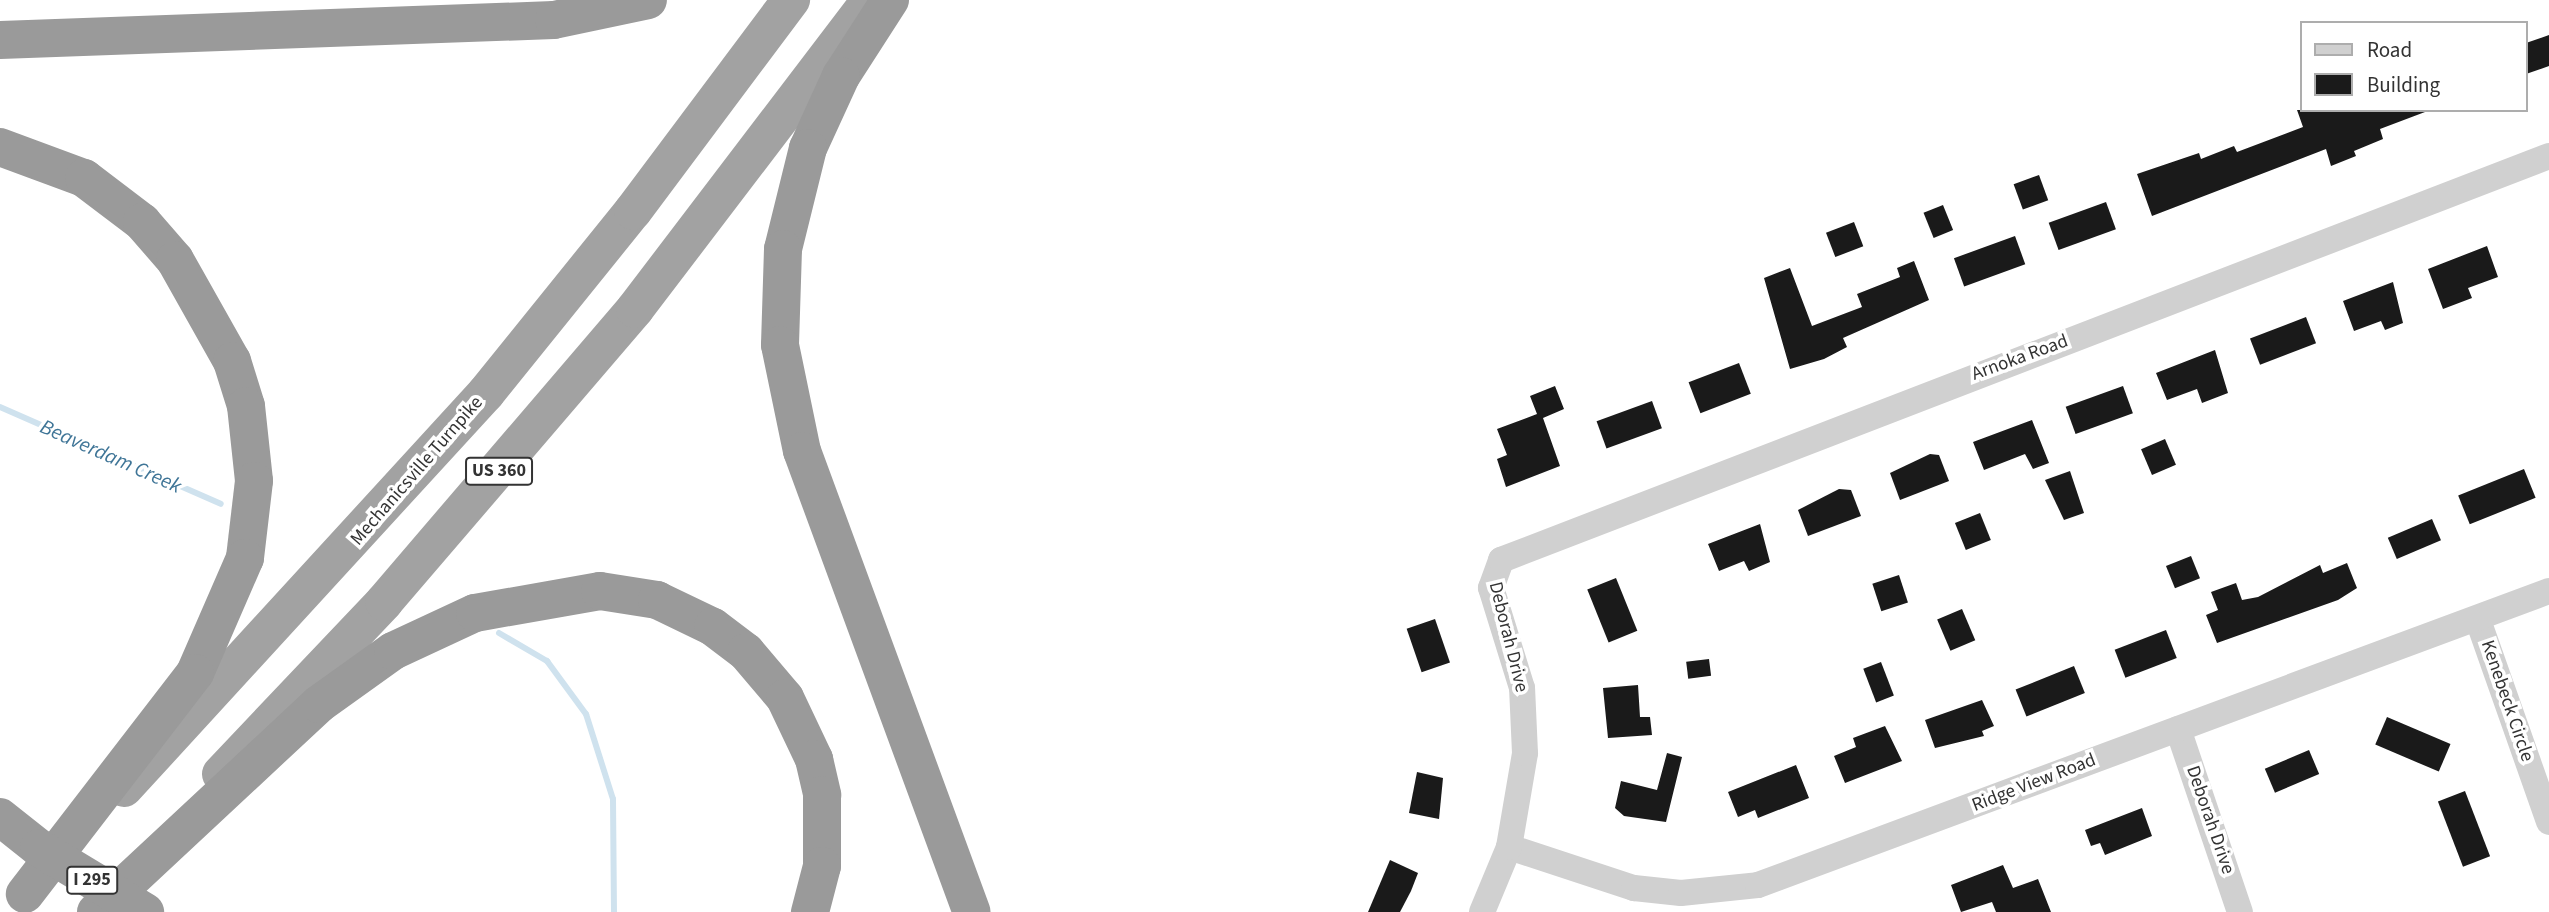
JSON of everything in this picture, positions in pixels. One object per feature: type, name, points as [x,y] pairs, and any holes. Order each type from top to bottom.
[{"type":"highway","points":[[0,40],[540,21],[648,0]]},
{"type":"highway","name":"Mechanicsville Turnpike","points":[[17,903],[336,563],[486,393],[642,200],[791,0]]},
{"type":"highway","name":"US 360","points":[[95,912],[458,519],[706,221],[870,0]]},
{"type":"highway","points":[[890,0],[841,76],[808,148],[783,249],[780,345],[802,451],[972,912]]},
{"type":"highway","points":[[0,147],[83,178],[142,222],[175,260],[232,361],[246,406],[254,481],[245,558],[195,673],[17,903]]},
{"type":"highway","points":[[95,912],[319,704],[393,651],[486,610],[600,591],[657,600],[713,627],[746,652],[785,698],[810,749],[822,795],[822,866],[810,912]]},
{"type":"highway","points":[[0,817],[39,848]]},
{"type":"highway","name":"I 295","points":[[0,824],[145,912]]},
{"type":"street","name":"Arnoka Road","points":[[1494,566],[1540,541],[2549,156]]},
{"type":"street","name":"Deborah Drive","points":[[1482,912],[1509,847],[1525,753],[1525,707],[1491,588],[1494,566]]},
{"type":"street","name":"Ridge View Road","points":[[1509,847],[1634,887],[1681,893],[1758,885],[2478,620],[2549,591]]},
{"type":"street","name":"Kenebeck Circle","points":[[2478,620],[2549,822]]},
{"type":"street","name":"Deborah Drive","points":[[2178,729],[2240,912]]},
{"type":"building","points":[[2549,35],[2549,66],[2528,73],[2528,42]]},
{"type":"building","points":[[2297,110],[2425,112],[2380,129],[2383,139],[2354,151],[2356,156],[2331,166],[2326,149],[2152,216],[2137,174],[2199,153],[2201,159],[2234,146],[2237,152],[2303,127]]},
{"type":"building","points":[[2039,175],[2048,200],[2023,210],[2014,184]]},
{"type":"building","points":[[2106,202],[2116,229],[2059,250],[2049,223]]},
{"type":"building","points":[[1943,205],[1953,230],[1934,238],[1924,213]]},
{"type":"building","points":[[1854,222],[1863,246],[1835,257],[1826,233]]},
{"type":"building","points":[[2015,236],[2025,264],[1964,286],[1954,258]]},
{"type":"building","points":[[2487,246],[2498,277],[2468,288],[2472,298],[2443,309],[2428,269]]},
{"type":"building","points":[[1914,261],[1929,300],[1843,338],[1847,347],[1824,359],[1790,369],[1764,278],[1790,268],[1812,326],[1862,307],[1857,294],[1900,277],[1897,268]]},
{"type":"building","points":[[2393,282],[2403,323],[2385,330],[2381,321],[2354,331],[2343,301]]},
{"type":"building","points":[[2306,317],[2316,343],[2260,365],[2250,339]]},
{"type":"building","points":[[2215,350],[2228,393],[2202,403],[2197,389],[2167,400],[2156,373]]},
{"type":"building","points":[[1739,363],[1751,394],[1700,413],[1689,382]]},
{"type":"building","points":[[1555,386],[1564,409],[1543,418],[1560,466],[1506,487],[1497,459],[1507,455],[1497,429],[1537,414],[1530,396]]},
{"type":"building","points":[[2123,386],[2133,413],[2076,434],[2066,407]]},
{"type":"building","points":[[1652,401],[1662,428],[1606,448],[1597,421]]},
{"type":"building","points":[[2032,420],[2049,463],[2033,469],[2025,454],[1984,470],[1973,442]]},
{"type":"building","points":[[2165,439],[2176,465],[2152,475],[2141,449]]},
{"type":"building","points":[[1930,454],[1939,455],[1949,481],[1900,500],[1890,473]]},
{"type":"building","points":[[2524,469],[2536,498],[2470,524],[2458,496]]},
{"type":"building","points":[[2070,471],[2084,513],[2064,520],[2045,480]]},
{"type":"building","points":[[1839,489],[1851,490],[1861,516],[1808,536],[1798,510]]},
{"type":"building","points":[[1980,513],[1991,540],[1966,550],[1955,523]]},
{"type":"building","points":[[2432,519],[2441,540],[2397,559],[2388,538]]},
{"type":"building","points":[[1760,524],[1770,562],[1749,571],[1744,561],[1719,571],[1708,544]]},
{"type":"building","points":[[2191,556],[2200,578],[2175,588],[2166,566]]},
{"type":"building","points":[[2347,563],[2357,588],[2338,600],[2217,643],[2206,615],[2218,610],[2211,592],[2236,583],[2242,600],[2258,597],[2320,565],[2323,573]]},
{"type":"building","points":[[1899,575],[1908,603],[1881,611],[1872,584]]},
{"type":"building","points":[[1616,578],[1637,631],[1609,642],[1587,590]]},
{"type":"building","points":[[1962,609],[1975,640],[1950,651],[1937,620]]},
{"type":"building","points":[[1435,619],[1450,662],[1422,672],[1407,629]]},
{"type":"building","points":[[2166,630],[2177,658],[2125,678],[2115,650]]},
{"type":"building","points":[[1709,659],[1711,676],[1688,679],[1686,662]]},
{"type":"building","points":[[1881,662],[1894,696],[1876,702],[1863,669]]},
{"type":"building","points":[[2074,666],[2085,693],[2026,716],[2016,690]]},
{"type":"building","points":[[1638,685],[1640,717],[1650,717],[1652,735],[1608,738],[1603,688]]},
{"type":"building","points":[[1982,700],[1994,726],[1982,731],[1984,736],[1935,748],[1925,720]]},
{"type":"building","points":[[2387,717],[2451,744],[2439,772],[2375,745]]},
{"type":"building","points":[[1885,726],[1902,761],[1845,783],[1834,756],[1856,747],[1853,738]]},
{"type":"building","points":[[2309,750],[2319,774],[2275,793],[2265,769]]},
{"type":"building","points":[[1667,753],[1682,757],[1666,822],[1624,816],[1615,808],[1621,781],[1657,790]]},
{"type":"building","points":[[1796,765],[1809,798],[1758,818],[1755,810],[1738,817],[1728,792]]},
{"type":"building","points":[[1417,772],[1443,778],[1439,819],[1409,813]]},
{"type":"building","points":[[2465,791],[2490,856],[2463,867],[2438,801]]},
{"type":"building","points":[[2142,808],[2152,836],[2105,855],[2100,843],[2091,846],[2085,830]]},
{"type":"building","points":[[1390,860],[1418,873],[1411,891],[1400,912],[1368,912]]},
{"type":"building","points":[[2003,865],[2013,888],[2038,879],[2051,912],[1996,912],[1992,902],[1961,912],[1951,885]]},
{"type":"waterway","name":"Beaverdam Creek","points":[[0,407],[221,504]]},
{"type":"waterway","name":"Beaverdam Creek","points":[[499,633],[547,661],[586,714],[613,799],[614,912]]}]
